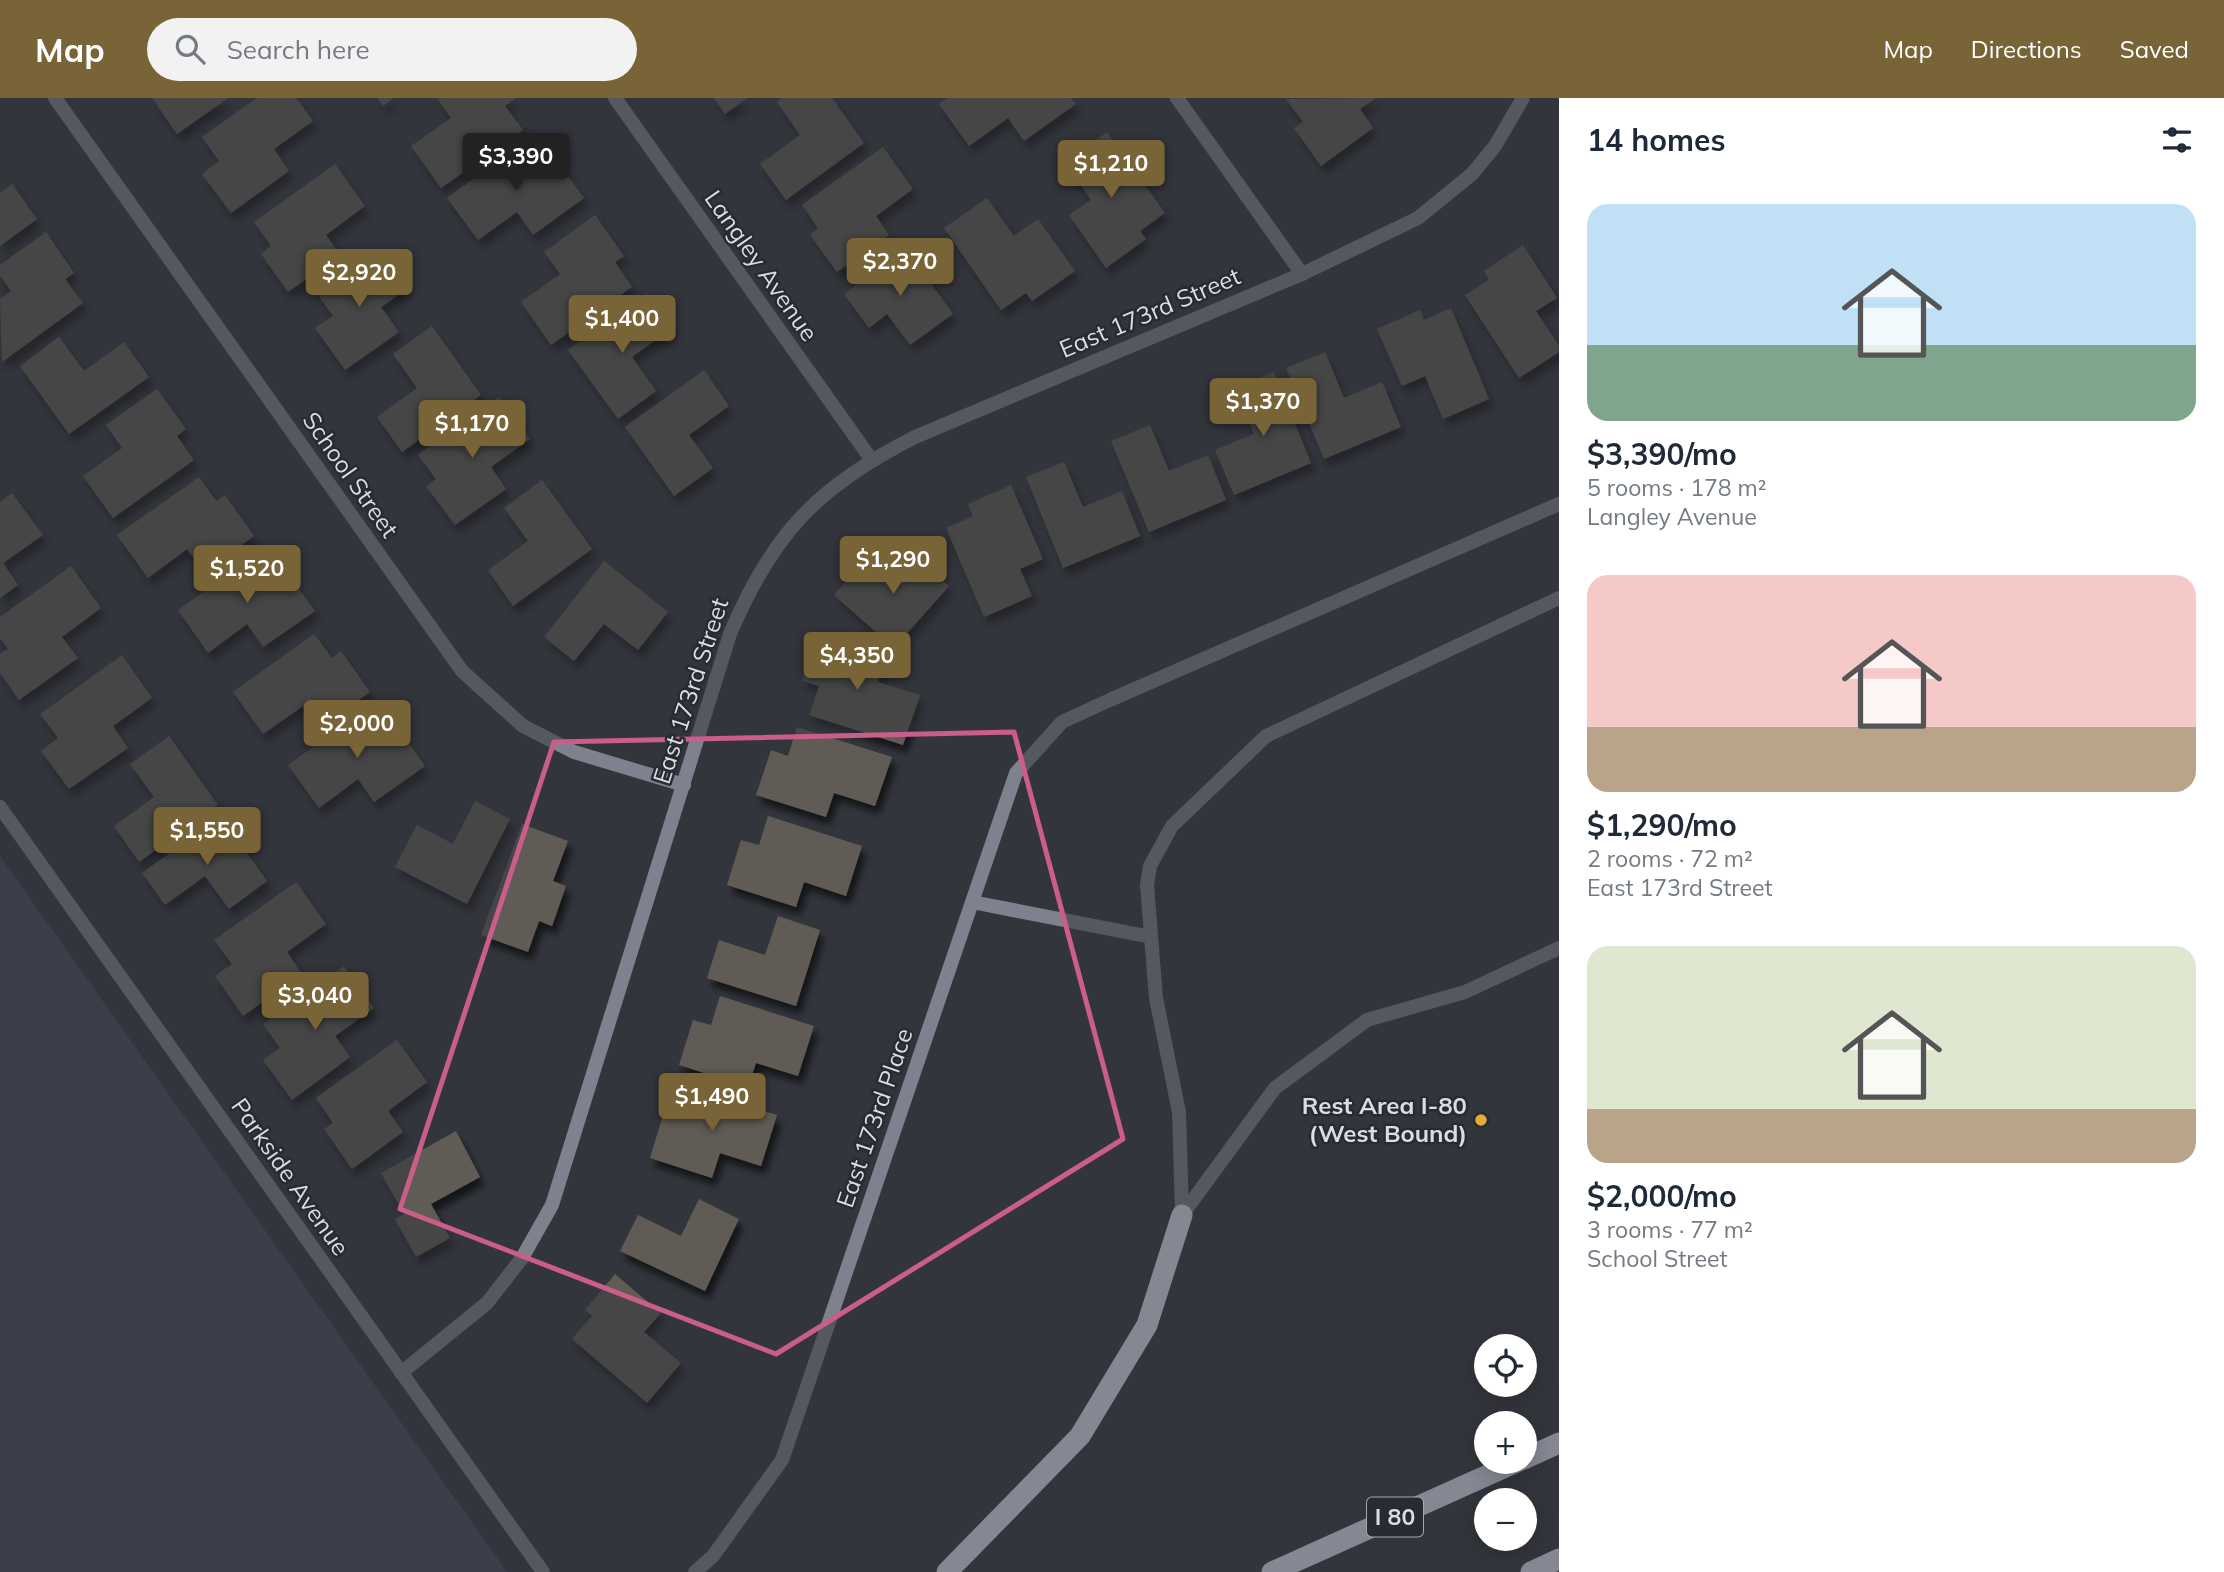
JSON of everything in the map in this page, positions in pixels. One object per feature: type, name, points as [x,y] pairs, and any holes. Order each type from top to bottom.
[{"type":"highway","points":[[947,1572],[1080,1436],[1147,1325],[1182,1215]]},
{"type":"highway","points":[[1537,1453],[1559,1443]]},
{"type":"highway","name":"I 80","points":[[1272,1572],[1490,1474]]},
{"type":"highway","points":[[1531,1572],[1559,1559]]},
{"type":"street","name":"School Street","points":[[55,98],[462,671],[523,726],[574,752],[684,785]]},
{"type":"street","name":"Langley Avenue","points":[[615,98],[871,459]]},
{"type":"street","points":[[1177,98],[1302,274]]},
{"type":"street","name":"East 173rd Street","points":[[401,1373],[487,1303],[523,1258],[552,1205],[730,634],[752,582],[801,515],[871,459],[915,437],[1302,274],[1418,218],[1472,174],[1495,146],[1523,98]]},
{"type":"street","name":"East 173rd Place","points":[[695,1572],[713,1556],[782,1460],[1016,773],[1062,722],[1559,504]]},
{"type":"street","points":[[1182,1215],[1179,1112],[1156,998],[1147,885],[1150,866],[1172,826],[1266,736],[1559,598]]},
{"type":"street","name":"Parkside Avenue","points":[[0,807],[544,1572]]},
{"type":"street","points":[[972,902],[1152,937]]},
{"type":"street","points":[[1182,1215],[1275,1088],[1367,1020],[1465,992],[1559,948]]},
{"type":"highlighted area","points":[[1014,732],[1123,1139],[776,1354],[400,1209],[554,742]]},
{"type":"shaded area","points":[[0,856],[507,1572],[0,1572]]},
{"type":"building","points":[[152,98],[228,98],[177,134]]},
{"type":"building","points":[[257,98],[296,98],[313,121],[274,149],[289,171],[231,213],[202,174],[219,161],[202,137]]},
{"type":"building","points":[[377,98],[394,98],[383,106]]},
{"type":"building","points":[[437,98],[516,98],[505,106],[523,130],[441,188],[411,146],[451,118]]},
{"type":"building","points":[[714,98],[747,98],[725,114]]},
{"type":"building","points":[[782,98],[832,98],[864,143],[786,200],[760,164],[800,135],[777,102]]},
{"type":"building","points":[[947,98],[1071,98],[1076,104],[1024,141],[1008,118],[969,146],[939,104]]},
{"type":"building","points":[[1376,98],[1360,109],[1373,128],[1321,166],[1294,128],[1303,122],[1286,99]]},
{"type":"building","points":[[1107,132],[1165,213],[1140,231],[1146,239],[1106,268],[1069,215],[1091,200],[1064,162]]},
{"type":"building","points":[[528,140],[546,164],[555,158],[584,198],[533,235],[517,212],[478,240],[447,198]]},
{"type":"building","points":[[883,147],[913,189],[876,216],[889,235],[837,272],[810,235],[818,228],[802,205]]},
{"type":"building","points":[[335,164],[365,206],[326,235],[340,255],[288,292],[261,254],[271,246],[254,222]]},
{"type":"building","points":[[12,184],[37,219],[0,246],[0,193]]},
{"type":"building","points":[[987,198],[1014,236],[1038,219],[1075,271],[1032,301],[1026,293],[1001,310],[944,228]]},
{"type":"building","points":[[595,215],[624,256],[615,262],[632,287],[551,345],[521,302],[560,274],[544,252]]},
{"type":"building","points":[[46,232],[74,273],[65,279],[83,303],[2,362],[0,299],[11,291],[0,276],[0,265]]},
{"type":"building","points":[[1523,245],[1557,298],[1536,311],[1559,346],[1559,352],[1519,378],[1465,295],[1489,280],[1484,271]]},
{"type":"building","points":[[377,248],[406,290],[381,307],[399,332],[345,370],[315,328],[333,316],[315,291]]},
{"type":"building","points":[[906,249],[953,314],[910,345],[887,314],[869,328],[844,294]]},
{"type":"building","points":[[647,293],[672,328],[632,357],[656,391],[618,419],[568,350]]},
{"type":"building","points":[[1451,308],[1489,399],[1443,419],[1425,376],[1402,386],[1377,329],[1420,310],[1424,320]]},
{"type":"building","points":[[432,326],[481,395],[402,452],[377,417],[417,388],[393,354]]},
{"type":"building","points":[[59,337],[84,371],[124,342],[149,377],[69,434],[20,366]]},
{"type":"building","points":[[1325,352],[1344,398],[1382,382],[1401,427],[1324,459],[1286,368]]},
{"type":"building","points":[[704,370],[729,406],[689,435],[713,468],[674,496],[625,427]]},
{"type":"building","points":[[1274,372],[1311,463],[1234,495],[1215,450],[1254,434],[1235,388]]},
{"type":"building","points":[[157,389],[186,429],[177,436],[194,460],[113,518],[83,476],[122,448],[106,425]]},
{"type":"building","points":[[499,397],[530,439],[491,467],[506,489],[455,525],[426,486],[436,479],[418,455]]},
{"type":"building","points":[[1150,425],[1169,471],[1208,455],[1226,500],[1149,532],[1111,441]]},
{"type":"building","points":[[1064,462],[1083,507],[1122,491],[1140,536],[1063,568],[1026,477]]},
{"type":"building","points":[[199,477],[216,501],[225,495],[254,536],[203,572],[187,549],[148,578],[117,535]]},
{"type":"building","points":[[542,480],[592,549],[513,606],[488,570],[528,541],[504,508]]},
{"type":"building","points":[[1011,485],[1043,559],[1020,569],[1032,596],[984,617],[946,528],[973,516],[968,504]]},
{"type":"building","points":[[12,493],[43,535],[3,563],[18,585],[0,598],[0,502]]},
{"type":"building","points":[[905,548],[949,586],[894,648],[834,595],[863,563],[879,577]]},
{"type":"building","points":[[259,552],[276,576],[285,570],[315,611],[263,647],[247,624],[208,653],[178,610]]},
{"type":"building","points":[[604,561],[668,612],[638,650],[604,624],[574,661],[544,637]]},
{"type":"building","points":[[71,566],[101,608],[62,637],[78,658],[19,700],[0,673],[0,654],[8,649],[0,638],[0,617]]},
{"type":"building","points":[[314,634],[332,658],[341,651],[370,692],[319,728],[303,706],[263,734],[233,692]]},
{"type":"building","points":[[816,635],[886,658],[878,682],[920,695],[903,745],[809,715],[819,686],[802,681]]},
{"type":"building","points":[[122,655],[152,698],[113,726],[128,748],[69,789],[41,751],[58,738],[40,714]]},
{"type":"building","points":[[370,707],[387,732],[396,725],[425,766],[374,802],[358,779],[319,808],[288,765]]},
{"type":"building","points":[[797,727],[892,757],[875,806],[834,793],[826,817],[756,795],[771,750],[788,756]]},
{"type":"building","points":[[169,736],[218,805],[139,862],[114,826],[154,797],[130,764]]},
{"type":"building","points":[[475,801],[510,819],[467,904],[395,867],[417,825],[453,844]]},
{"type":"building","points":[[768,816],[862,846],[846,896],[804,882],[796,907],[727,885],[741,840],[759,845]]},
{"type":"building","points":[[221,817],[267,881],[229,909],[205,876],[165,905],[142,873]]},
{"type":"building","points":[[522,824],[568,841],[553,881],[566,886],[552,926],[539,921],[528,952],[481,935]]},
{"type":"building","points":[[296,882],[326,924],[287,952],[302,974],[243,1016],[215,976],[232,964],[214,940]]},
{"type":"building","points":[[778,916],[820,930],[796,1006],[707,978],[719,940],[765,955]]},
{"type":"building","points":[[344,966],[374,1008],[335,1036],[350,1057],[292,1100],[263,1060],[280,1048],[263,1024]]},
{"type":"building","points":[[720,996],[814,1026],[798,1076],[756,1063],[748,1087],[679,1065],[693,1020],[711,1025]]},
{"type":"building","points":[[397,1040],[427,1082],[388,1111],[403,1132],[352,1169],[324,1129],[333,1123],[316,1098]]},
{"type":"building","points":[[683,1086],[777,1115],[761,1166],[720,1153],[712,1178],[650,1158],[664,1112],[674,1115]]},
{"type":"building","points":[[456,1131],[480,1177],[431,1204],[450,1238],[416,1257],[395,1219],[404,1214],[381,1173]]},
{"type":"building","points":[[699,1199],[739,1219],[705,1291],[620,1251],[638,1215],[681,1236]]},
{"type":"building","points":[[615,1274],[661,1313],[644,1332],[681,1363],[647,1403],[572,1339],[592,1316],[585,1310]]},
{"type":"place","name":"Rest Area I-80 (West Bound)","points":[[1481,1120]]}]
